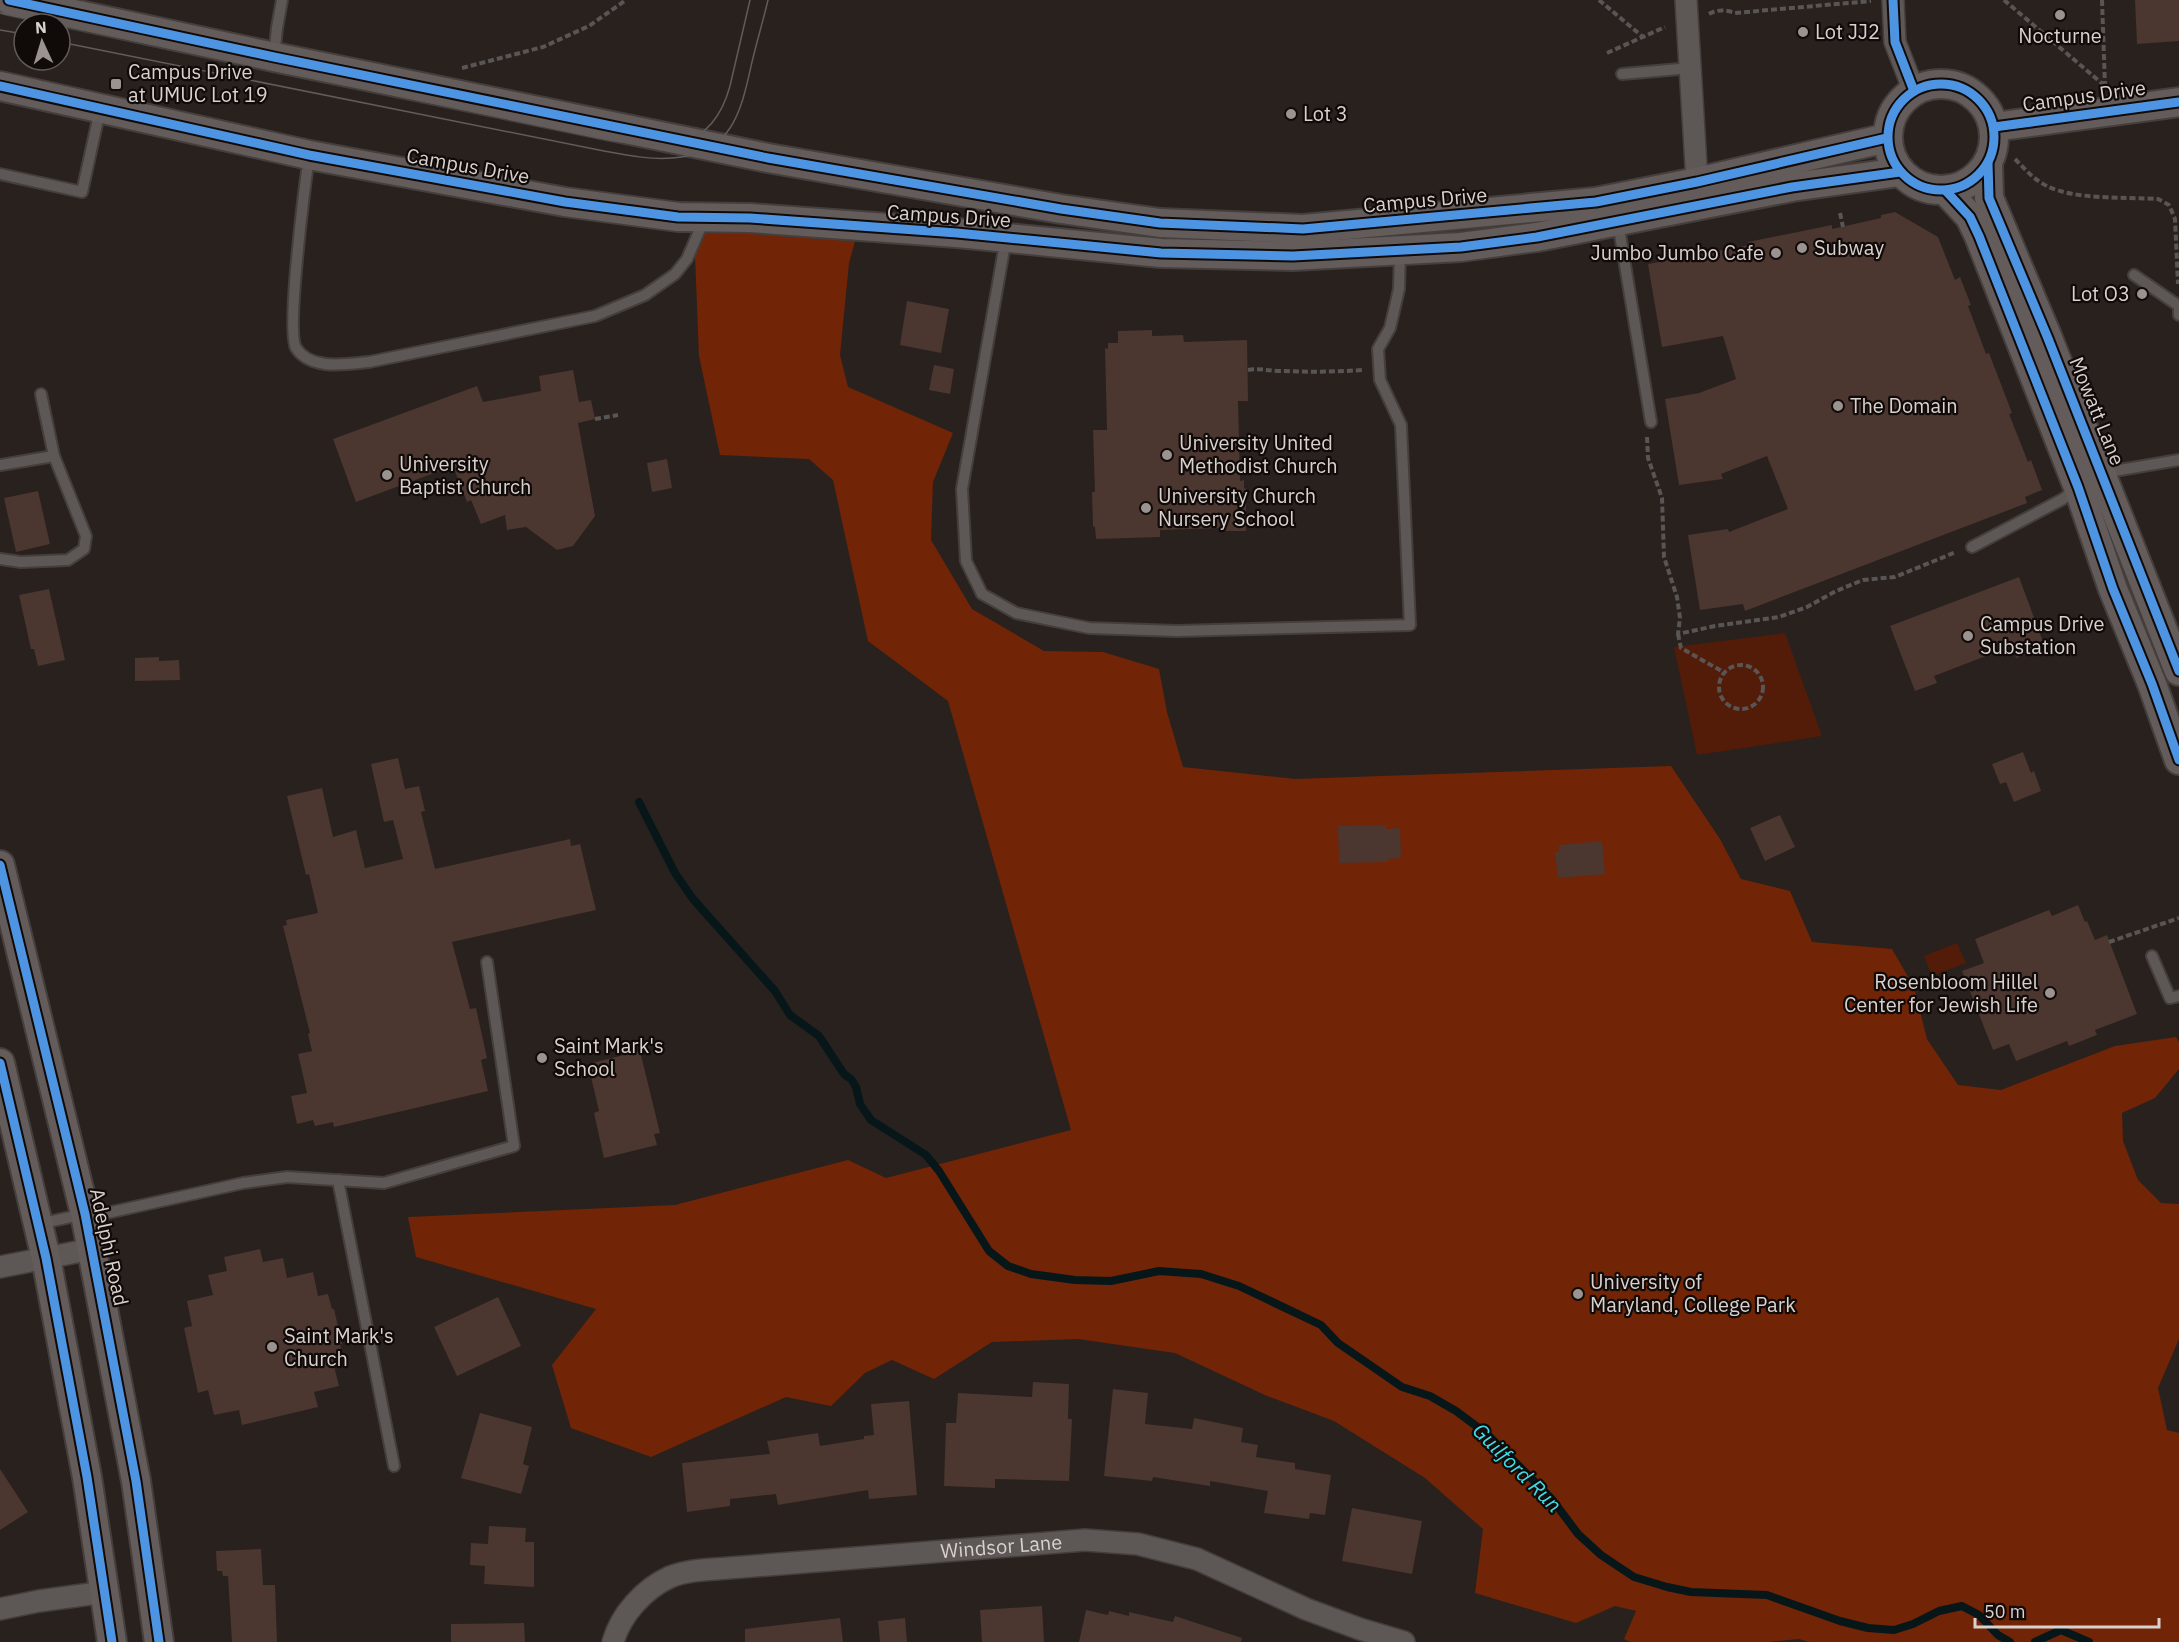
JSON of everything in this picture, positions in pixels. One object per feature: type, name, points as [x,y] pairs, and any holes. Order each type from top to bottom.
[{"type":"street","points":[[1884,1],[1895,42],[1914,91]]},
{"type":"street","name":"Campus Drive","points":[[26,2],[274,57],[768,158],[1061,209],[1160,223],[1399,236],[1461,247],[1538,237],[1792,187],[1900,172]]},
{"type":"street","points":[[1687,10],[1697,182]]},
{"type":"street","points":[[1947,84],[1968,91],[1985,106],[1994,127],[1993,150],[1999,159],[1963,186],[1946,191],[1921,187],[1900,172],[1891,156],[1887,138],[1889,122],[1896,108],[1914,91],[1930,85],[1947,84]]},
{"type":"street","name":"Campus Drive","points":[[0,86],[309,155],[565,202],[649,214],[750,218],[1006,237],[1161,253],[1293,256],[1697,182],[1831,153],[1887,138]]},
{"type":"street","name":"Campus Drive","points":[[1994,127],[2179,102]]},
{"type":"street","name":"Mowatt Lane","points":[[1999,159],[1989,198],[2048,336],[2090,480],[2113,589],[2152,684],[2179,760]]},
{"type":"street","name":"Mowatt Lane","points":[[1946,191],[1970,218],[1979,236],[2179,671]]},
{"type":"street","name":"Adelphi Road","points":[[0,865],[6,916],[85,1214],[136,1481],[159,1642]]},
{"type":"street","points":[[0,1063],[46,1258],[87,1478],[112,1642]]},
{"type":"street","points":[[0,1267],[92,1249]]},
{"type":"street","name":"Windsor Lane","points":[[613,1642],[623,1618],[645,1593],[657,1584],[682,1573],[1093,1540],[1138,1544],[1197,1558],[1306,1609],[1404,1642]]},
{"type":"street","points":[[0,1609],[105,1592]]},
{"type":"lane","points":[[274,57],[282,0]]},
{"type":"lane","points":[[1622,74],[1692,68]]},
{"type":"lane","points":[[0,174],[82,192],[100,110]]},
{"type":"lane","points":[[309,155],[292,333],[296,347],[304,357],[319,363],[334,365],[369,362],[595,316],[645,295],[675,274],[687,259],[705,217]]},
{"type":"lane","points":[[1618,221],[1652,422]]},
{"type":"lane","points":[[1006,237],[962,489],[966,561],[982,594],[1016,613],[1089,628],[1177,631],[1410,625],[1401,424],[1380,380],[1378,350],[1390,328],[1399,289],[1399,236]]},
{"type":"lane","points":[[2134,275],[2179,306],[2179,315]]},
{"type":"lane","points":[[0,559],[21,562],[68,560],[84,549],[86,536],[54,456],[41,394]]},
{"type":"lane","points":[[0,465],[54,456]]},
{"type":"lane","points":[[1967,549],[2063,499],[2090,480],[2179,460]]},
{"type":"lane","points":[[2152,956],[2170,998],[2179,996]]},
{"type":"lane","points":[[38,1224],[85,1214],[107,1213],[243,1183],[287,1177],[384,1183],[514,1146],[487,962]]},
{"type":"lane","points":[[338,1180],[394,1466]]},
{"type":"path","points":[[452,70],[543,47],[589,26],[626,0]]},
{"type":"path","points":[[1599,0],[1643,37]]},
{"type":"path","points":[[2004,0],[2105,87],[2102,0]]},
{"type":"path","points":[[1607,53],[1643,37],[1687,10],[1705,17],[1713,12],[1726,10],[1735,12],[1884,1]]},
{"type":"path","points":[[1999,159],[2048,187],[2074,195],[2157,198],[2169,205],[2175,219],[2179,306]]},
{"type":"path","points":[[1840,213],[1843,227]]},
{"type":"path","points":[[1248,370],[1260,368],[1269,371],[1366,370],[1365,363]]},
{"type":"path","points":[[594,419],[618,415]]},
{"type":"path","points":[[1652,422],[1646,440],[1648,458],[1662,498],[1664,556],[1677,597],[1680,618],[1678,634],[1681,648],[1725,673]]},
{"type":"path","points":[[1678,634],[1779,617],[1807,607],[1836,591],[1863,580],[1895,577],[1967,549]]},
{"type":"path","points":[[1740,665],[1748,666],[1756,671],[1763,686],[1758,702],[1743,709],[1727,704],[1721,697],[1719,689],[1720,680],[1725,673],[1740,665]]},
{"type":"path","points":[[2109,942],[2179,918]]},
{"type":"shaded area","points":[[693,206],[855,241],[849,263],[840,355],[848,387],[953,433],[933,482],[931,540],[972,609],[1044,651],[1103,652],[1159,669],[1167,712],[1183,767],[1295,779],[1671,766],[1720,839],[1741,879],[1790,891],[1812,942],[1892,949],[1914,987],[1927,1039],[1958,1085],[2001,1090],[2115,1046],[2176,1037],[2179,1042],[2179,1069],[2155,1098],[2122,1113],[2123,1141],[2138,1180],[2161,1203],[2179,1204],[2179,1339],[2158,1388],[2167,1430],[2179,1433],[2179,1642],[1809,1642],[1799,1639],[1768,1642],[1630,1642],[1624,1639],[1636,1611],[1615,1606],[1576,1623],[1475,1593],[1483,1529],[1425,1478],[1334,1421],[1267,1396],[1175,1353],[1078,1339],[992,1342],[934,1379],[892,1360],[865,1373],[831,1406],[786,1397],[651,1457],[571,1428],[552,1365],[596,1309],[416,1257],[408,1217],[675,1205],[848,1160],[886,1178],[1071,1130],[948,701],[868,641],[833,480],[809,459],[720,455],[699,356]]},
{"type":"shaded area","points":[[1785,633],[1822,736],[1697,755],[1674,647]]},
{"type":"shaded area","points":[[1957,943],[1966,963],[1932,976],[1924,956]]},
{"type":"building","points":[[2135,0],[2179,0],[2179,41],[2137,44]]},
{"type":"building","name":"The Domain","points":[[1895,212],[1938,237],[1955,280],[1960,277],[1986,354],[1989,353],[2012,413],[2009,414],[2028,462],[2031,460],[2042,490],[2025,497],[2027,503],[1745,611],[1743,604],[1700,610],[1688,535],[1728,529],[1729,532],[1788,509],[1767,456],[1721,474],[1723,479],[1679,485],[1665,399],[1699,393],[1736,379],[1723,336],[1662,347],[1648,264],[1749,245],[1748,242],[1832,225],[1832,229],[1881,218],[1881,215]]},
{"type":"building","points":[[907,301],[949,309],[941,353],[900,345]]},
{"type":"building","name":"University United Methodist Church","points":[[1152,330],[1152,336],[1183,335],[1184,342],[1247,340],[1248,401],[1238,401],[1240,481],[1244,480],[1246,489],[1246,531],[1222,531],[1222,528],[1160,530],[1160,537],[1096,539],[1093,526],[1092,492],[1095,492],[1093,430],[1107,430],[1105,348],[1108,349],[1108,343],[1118,343],[1118,331]]},
{"type":"building","points":[[934,365],[954,369],[950,394],[929,390]]},
{"type":"building","name":"University Baptist Church","points":[[573,370],[579,402],[591,400],[595,419],[578,423],[595,516],[573,546],[557,550],[526,527],[507,530],[505,515],[481,524],[471,500],[467,502],[453,466],[356,502],[333,439],[477,386],[483,402],[541,391],[539,376]]},
{"type":"building","points":[[667,459],[672,488],[652,492],[647,463]]},
{"type":"building","points":[[38,491],[50,544],[16,552],[4,498]]},
{"type":"building","name":"Campus Drive Substation","points":[[2019,577],[2045,647],[2016,658],[2012,646],[1934,676],[1937,683],[1915,691],[1890,626]]},
{"type":"building","points":[[49,589],[65,660],[38,666],[34,649],[31,649],[19,595]]},
{"type":"building","points":[[159,657],[159,661],[179,660],[180,680],[135,681],[135,658]]},
{"type":"building","points":[[2023,752],[2031,773],[2034,771],[2041,791],[2014,802],[2006,782],[2000,784],[1992,764]]},
{"type":"building","points":[[398,758],[405,789],[419,786],[425,811],[421,812],[435,869],[570,839],[571,846],[580,844],[596,910],[452,942],[470,1009],[476,1008],[487,1058],[481,1060],[488,1091],[334,1127],[333,1122],[315,1126],[313,1120],[297,1124],[291,1096],[307,1093],[298,1054],[312,1051],[308,1034],[310,1033],[283,926],[287,925],[286,920],[318,913],[309,874],[306,875],[287,796],[322,788],[333,837],[356,830],[365,868],[403,859],[393,820],[384,822],[371,764]]},
{"type":"building","points":[[1780,815],[1795,847],[1765,861],[1750,828]]},
{"type":"building","points":[[1386,825],[1386,829],[1400,828],[1401,858],[1387,859],[1388,862],[1339,863],[1338,826]]},
{"type":"building","points":[[1602,841],[1605,874],[1558,878],[1555,852],[1559,852],[1559,845]]},
{"type":"building","name":"Rosenbloom Hillel Center for Jewish Life","points":[[2078,905],[2095,940],[2107,935],[2137,1014],[2095,1030],[2097,1035],[2069,1046],[2067,1041],[2016,1061],[2009,1044],[1993,1050],[1962,971],[1984,963],[1975,939],[2049,910],[2052,916]]},
{"type":"building","points":[[640,1051],[660,1133],[654,1134],[657,1145],[604,1158],[594,1113],[599,1111],[588,1064]]},
{"type":"building","points":[[260,1249],[263,1262],[283,1258],[287,1278],[313,1272],[318,1296],[328,1294],[332,1309],[334,1309],[343,1359],[333,1362],[339,1386],[314,1392],[318,1407],[242,1425],[239,1410],[214,1415],[208,1390],[198,1393],[184,1328],[192,1326],[187,1301],[213,1295],[208,1275],[227,1271],[224,1257]]},
{"type":"building","points":[[498,1297],[521,1346],[457,1376],[434,1327]]},
{"type":"building","points":[[1033,1382],[1069,1384],[1068,1419],[1072,1419],[1069,1481],[995,1479],[995,1488],[944,1486],[946,1423],[956,1423],[958,1393],[1032,1397]]},
{"type":"building","points":[[1113,1389],[1148,1393],[1145,1424],[1192,1429],[1194,1418],[1243,1428],[1241,1442],[1258,1445],[1256,1457],[1295,1463],[1295,1469],[1331,1475],[1325,1515],[1310,1513],[1309,1519],[1264,1513],[1268,1491],[1210,1481],[1210,1486],[1153,1477],[1152,1481],[1104,1476]]},
{"type":"building","points":[[909,1401],[917,1495],[869,1499],[868,1490],[778,1505],[776,1494],[730,1499],[730,1506],[687,1512],[682,1463],[770,1454],[767,1441],[818,1433],[820,1446],[864,1439],[864,1436],[874,1435],[871,1404]]},
{"type":"building","points":[[480,1413],[532,1427],[523,1464],[529,1466],[521,1494],[461,1478]]},
{"type":"building","points":[[0,1469],[28,1512],[0,1530]]},
{"type":"building","points":[[1352,1508],[1422,1521],[1412,1574],[1342,1561]]},
{"type":"building","points":[[489,1526],[526,1528],[525,1542],[534,1542],[534,1587],[484,1584],[485,1566],[470,1565],[471,1543],[488,1544]]},
{"type":"building","points":[[261,1549],[263,1585],[275,1585],[277,1642],[232,1642],[228,1576],[223,1576],[222,1571],[217,1571],[216,1551]]},
{"type":"building","points":[[1042,1606],[1044,1642],[982,1642],[980,1610]]},
{"type":"building","points":[[1086,1610],[1108,1615],[1109,1611],[1129,1616],[1129,1612],[1173,1622],[1175,1616],[1242,1638],[1241,1642],[1079,1642]]},
{"type":"building","points":[[840,1618],[843,1642],[745,1642],[745,1629]]},
{"type":"building","points":[[905,1618],[907,1642],[880,1642],[878,1621]]},
{"type":"building","points":[[524,1623],[525,1642],[451,1642],[451,1624]]},
{"type":"waterway","name":"Guilford Run","points":[[639,802],[675,873],[693,899],[775,991],[790,1015],[819,1036],[844,1074],[856,1087],[860,1104],[871,1120],[926,1155],[939,1171],[989,1251],[1008,1266],[1031,1274],[1075,1280],[1111,1281],[1159,1271],[1201,1274],[1239,1286],[1321,1325],[1338,1343],[1402,1387],[1430,1396],[1456,1411],[1487,1434],[1551,1498],[1578,1534],[1601,1555],[1634,1577],[1691,1592],[1767,1595],[1840,1621],[1868,1628],[1894,1630],[1913,1624],[1939,1611],[1962,1606],[1979,1615],[1998,1635],[2010,1642]]},
{"type":"waterway","name":"Guilford Run","points":[[2035,1642],[2061,1630],[2089,1642]]},
{"type":"tram line","points":[[72,28],[604,139],[646,145],[665,145],[697,136],[711,125],[722,108],[730,86],[750,0]]},
{"type":"tram line","points":[[72,44],[629,156],[672,158],[692,155],[709,148],[731,127],[743,97],[768,0]]},
{"type":"tram line","points":[[0,13],[12,15]]},
{"type":"tram line","points":[[0,30],[12,32]]},
{"type":"cycle path","points":[[9,0],[768,158],[1061,209],[1160,223],[1303,229],[1596,202],[1697,182],[1887,138]]},
{"type":"cycle path","points":[[1893,0],[1895,42],[1914,91]]},
{"type":"cycle path","points":[[1941,84],[1961,88],[1978,100],[1990,117],[1994,137],[1990,157],[1978,174],[1961,186],[1941,190],[1921,186],[1904,174],[1892,157],[1888,137],[1892,117],[1904,100],[1921,88],[1941,84]]},
{"type":"cycle path","points":[[0,86],[309,155],[565,202],[678,217],[750,218],[957,233],[1161,253],[1293,256],[1461,247],[1537,237],[1792,187],[1900,172]]},
{"type":"cycle path","points":[[1994,127],[2179,102]]},
{"type":"cycle path","points":[[1988,163],[1989,198],[2047,336],[2179,671]]},
{"type":"cycle path","points":[[1946,191],[1970,217],[1979,236],[2078,487],[2113,589],[2152,684],[2179,760]]},
{"type":"cycle path","points":[[0,865],[85,1214],[136,1481],[159,1642]]},
{"type":"cycle path","points":[[0,1063],[46,1258],[87,1477],[112,1642]]},
{"type":"place","name":"Nocturne","points":[[2060,15]]},
{"type":"place","name":"Lot JJ2","points":[[1803,32]]},
{"type":"place","name":"Campus Drive at UMUC Lot 19","points":[[116,84]]},
{"type":"place","name":"Lot 3","points":[[1291,114]]},
{"type":"place","name":"Subway","points":[[1802,248]]},
{"type":"place","name":"Jumbo Jumbo Cafe","points":[[1776,253]]},
{"type":"place","name":"Lot O3","points":[[2142,294]]},
{"type":"place","name":"The Domain","points":[[1838,406]]},
{"type":"place","name":"University United Methodist Church","points":[[1167,455]]},
{"type":"place","name":"University Baptist Church","points":[[387,475]]},
{"type":"place","name":"University Church Nursery School","points":[[1146,508]]},
{"type":"place","name":"Campus Drive Substation","points":[[1968,636]]},
{"type":"place","name":"Rosenbloom Hillel Center for Jewish Life","points":[[2050,993]]},
{"type":"place","name":"Saint Mark's School","points":[[542,1058]]},
{"type":"place","name":"University of Maryland, College Park","points":[[1578,1294]]},
{"type":"place","name":"Saint Mark's Church","points":[[272,1347]]}]
